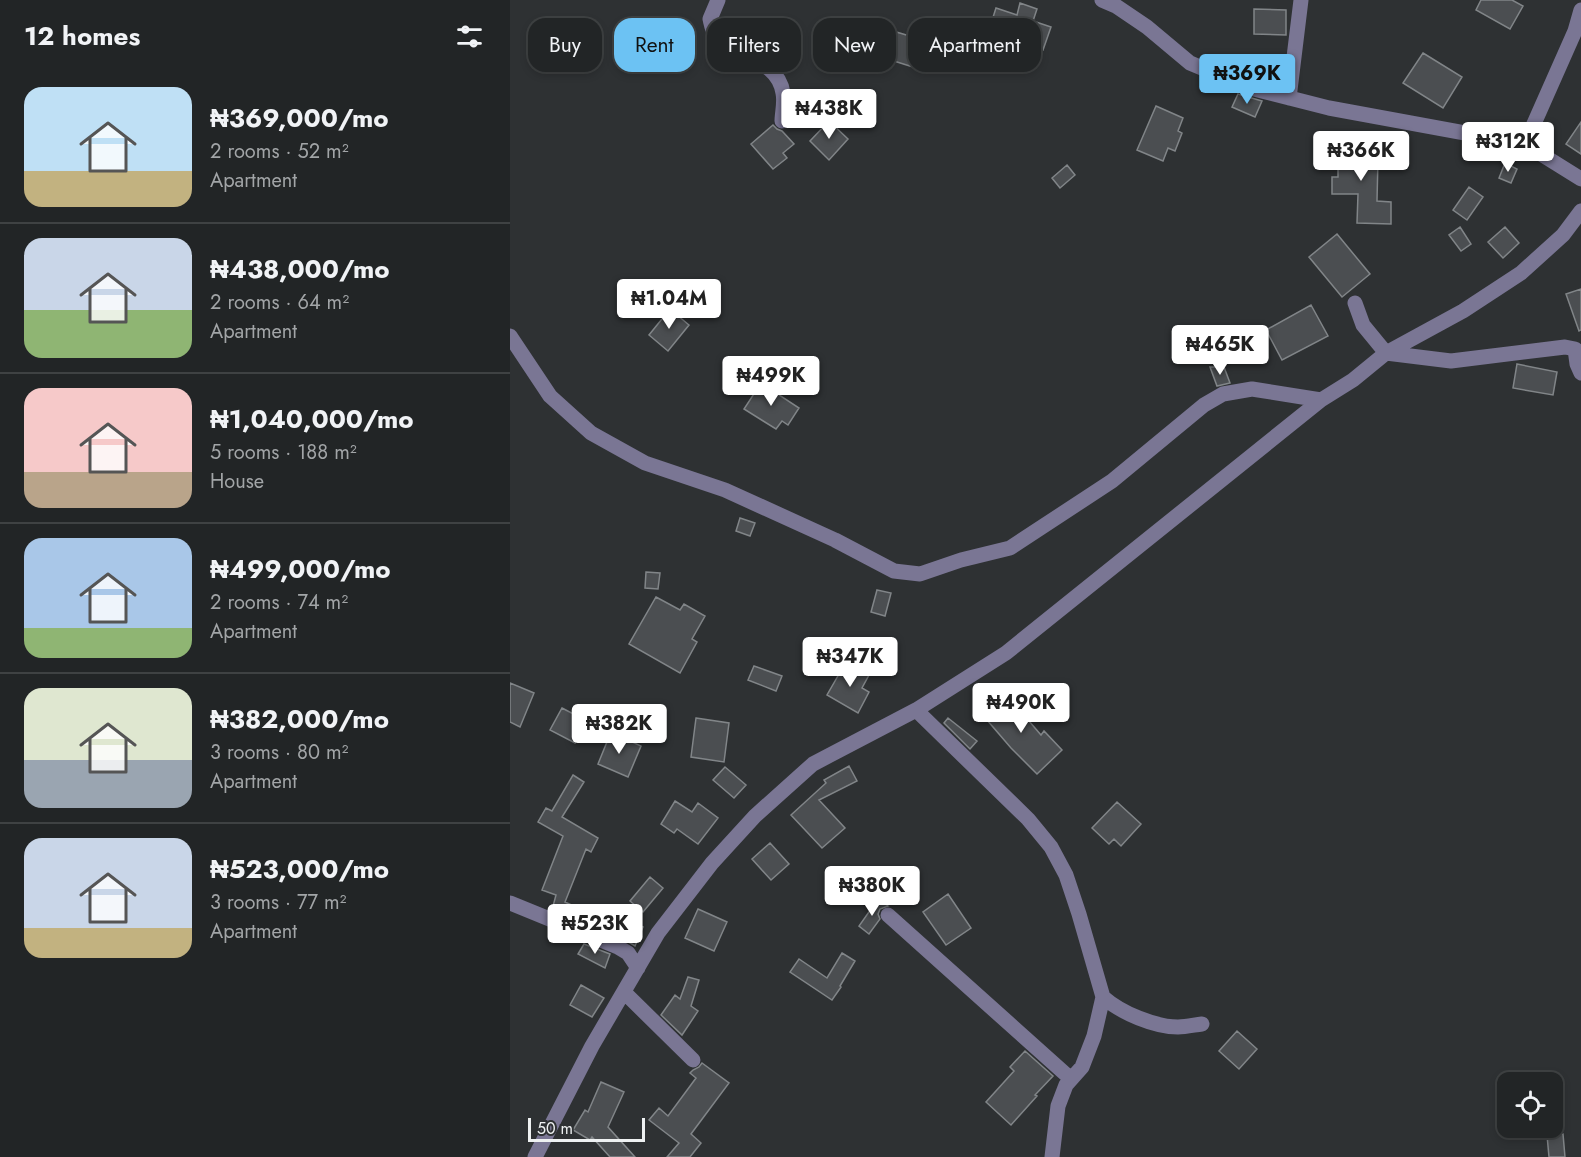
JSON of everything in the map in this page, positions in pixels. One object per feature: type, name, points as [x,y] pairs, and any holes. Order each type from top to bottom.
[{"type":"street","points":[[718,0],[710,19],[714,32],[725,43],[770,68],[779,80],[784,94],[782,122]]},
{"type":"street","points":[[1102,0],[1116,6],[1147,27],[1190,63],[1250,88],[1329,108],[1525,144],[1581,179]]},
{"type":"street","points":[[1289,98],[1301,0]]},
{"type":"street","points":[[1525,144],[1575,31],[1581,10]]},
{"type":"street","points":[[535,1157],[592,1046],[658,933],[705,872],[755,816],[813,764],[916,710],[1006,653],[1321,400],[1353,380],[1386,353],[1463,311],[1521,273],[1563,235],[1581,211]]},
{"type":"street","points":[[1355,303],[1363,325],[1386,353],[1452,361],[1549,348],[1578,348],[1577,364],[1581,373]]},
{"type":"street","points":[[510,336],[550,396],[591,433],[645,463],[725,490],[835,540],[894,571],[920,574],[1010,548],[1112,481],[1204,405],[1223,394],[1252,389],[1321,400]]},
{"type":"street","points":[[510,357],[529,365]]},
{"type":"street","points":[[916,710],[1028,819],[1051,847],[1066,875],[1073,895],[1103,997],[1094,1036],[1082,1067],[1066,1085],[1058,1106],[1052,1157]]},
{"type":"street","points":[[510,903],[618,947],[628,953],[638,968]]},
{"type":"street","points":[[888,915],[1071,1078]]},
{"type":"street","points":[[624,992],[693,1059]]},
{"type":"street","points":[[1103,997],[1110,1003],[1146,1021],[1176,1027],[1202,1024]]},
{"type":"building","points":[[1481,0],[1512,0],[1523,6],[1510,29],[1476,10]]},
{"type":"building","points":[[1020,3],[1037,9],[1034,18],[993,18],[996,8],[1017,15]]},
{"type":"building","points":[[1254,9],[1286,10],[1286,35],[1254,34]]},
{"type":"building","points":[[1041,24],[1051,27],[1043,50],[1041,49]]},
{"type":"building","points":[[896,32],[908,35],[908,65],[896,62]]},
{"type":"building","points":[[1423,53],[1462,77],[1443,108],[1403,83]]},
{"type":"building","points":[[1238,94],[1262,101],[1255,117],[1232,107]]},
{"type":"building","points":[[1156,106],[1183,118],[1178,131],[1182,133],[1175,151],[1168,148],[1163,161],[1137,150]]},
{"type":"building","points":[[829,121],[848,139],[829,160],[810,141]]},
{"type":"building","points":[[1581,122],[1581,154],[1566,144]]},
{"type":"building","points":[[773,125],[794,144],[783,153],[787,158],[773,169],[751,144]]},
{"type":"building","points":[[1369,142],[1370,158],[1378,159],[1377,201],[1391,202],[1391,224],[1357,223],[1358,194],[1332,194],[1332,177],[1338,177],[1338,143]]},
{"type":"building","points":[[1505,163],[1517,169],[1511,183],[1499,178]]},
{"type":"building","points":[[1067,165],[1075,175],[1060,188],[1052,178]]},
{"type":"building","points":[[1469,187],[1483,197],[1467,220],[1453,210]]},
{"type":"building","points":[[1460,227],[1471,244],[1461,251],[1449,235]]},
{"type":"building","points":[[1505,227],[1519,243],[1503,258],[1488,242]]},
{"type":"building","points":[[1337,234],[1370,274],[1342,297],[1309,257]]},
{"type":"building","points":[[1581,289],[1581,330],[1579,331],[1566,294]]},
{"type":"building","points":[[1311,305],[1328,336],[1282,360],[1266,330]]},
{"type":"building","points":[[670,309],[689,325],[668,351],[649,335]]},
{"type":"building","points":[[1517,364],[1557,372],[1553,395],[1513,388]]},
{"type":"building","points":[[1210,367],[1224,367],[1230,383],[1217,386]]},
{"type":"building","points":[[761,383],[799,408],[788,425],[782,421],[776,429],[744,409]]},
{"type":"building","points":[[740,518],[755,523],[750,536],[736,531]]},
{"type":"building","points":[[646,572],[660,573],[658,589],[645,588]]},
{"type":"building","points":[[877,590],[891,593],[885,616],[871,612]]},
{"type":"building","points":[[656,597],[680,610],[684,604],[705,616],[692,639],[697,642],[680,673],[629,644]]},
{"type":"building","points":[[846,662],[869,675],[862,688],[869,692],[858,713],[827,695]]},
{"type":"building","points":[[754,666],[782,676],[776,691],[748,680]]},
{"type":"building","points":[[510,683],[534,693],[520,727],[510,722]]},
{"type":"building","points":[[1005,693],[1041,735],[1044,731],[1062,750],[1037,774],[981,713]]},
{"type":"building","points":[[562,708],[587,721],[575,743],[550,730]]},
{"type":"building","points":[[696,718],[729,723],[724,762],[691,757]]},
{"type":"building","points":[[948,718],[977,741],[970,749],[944,723]]},
{"type":"building","points":[[611,732],[641,746],[628,777],[598,764]]},
{"type":"building","points":[[849,766],[857,781],[819,800],[845,828],[822,848],[791,815],[826,783],[824,780]]},
{"type":"building","points":[[725,767],[746,785],[734,798],[713,780]]},
{"type":"building","points":[[573,775],[584,782],[562,817],[598,838],[591,852],[586,849],[565,902],[627,931],[631,922],[643,927],[635,946],[622,938],[552,910],[556,895],[542,890],[563,836],[538,822],[546,808],[552,811]]},
{"type":"building","points":[[675,801],[692,812],[698,803],[718,818],[698,844],[677,829],[674,833],[661,824]]},
{"type":"building","points":[[1117,802],[1141,824],[1121,846],[1114,839],[1109,844],[1092,828]]},
{"type":"building","points":[[770,843],[789,864],[771,880],[752,859]]},
{"type":"building","points":[[650,877],[663,888],[643,912],[630,901]]},
{"type":"building","points":[[948,894],[971,928],[946,945],[923,912]]},
{"type":"building","points":[[878,899],[888,906],[880,909],[878,914],[880,919],[869,934],[859,926]]},
{"type":"building","points":[[698,909],[727,922],[714,951],[685,938]]},
{"type":"building","points":[[584,944],[610,954],[605,968],[578,954]]},
{"type":"building","points":[[842,953],[855,961],[832,1000],[790,972],[799,959],[827,978]]},
{"type":"building","points":[[688,977],[699,980],[691,1006],[698,1011],[682,1035],[661,1015],[675,995],[680,999]]},
{"type":"building","points":[[581,985],[604,998],[592,1017],[570,1005]]},
{"type":"building","points":[[1237,1031],[1257,1049],[1239,1069],[1219,1051]]},
{"type":"building","points":[[1025,1051],[1053,1076],[1011,1125],[986,1102],[1014,1071],[1010,1067]]},
{"type":"building","points":[[702,1063],[729,1083],[691,1134],[701,1143],[690,1157],[667,1157],[679,1143],[649,1120],[659,1108],[668,1116],[696,1078],[690,1073]]},
{"type":"building","points":[[601,1082],[624,1092],[608,1127],[635,1157],[610,1157],[592,1137],[590,1140],[573,1130],[585,1110],[588,1112]]},
{"type":"building","points":[[1563,1134],[1565,1157],[1549,1157],[1547,1138],[1563,1138]]}]
